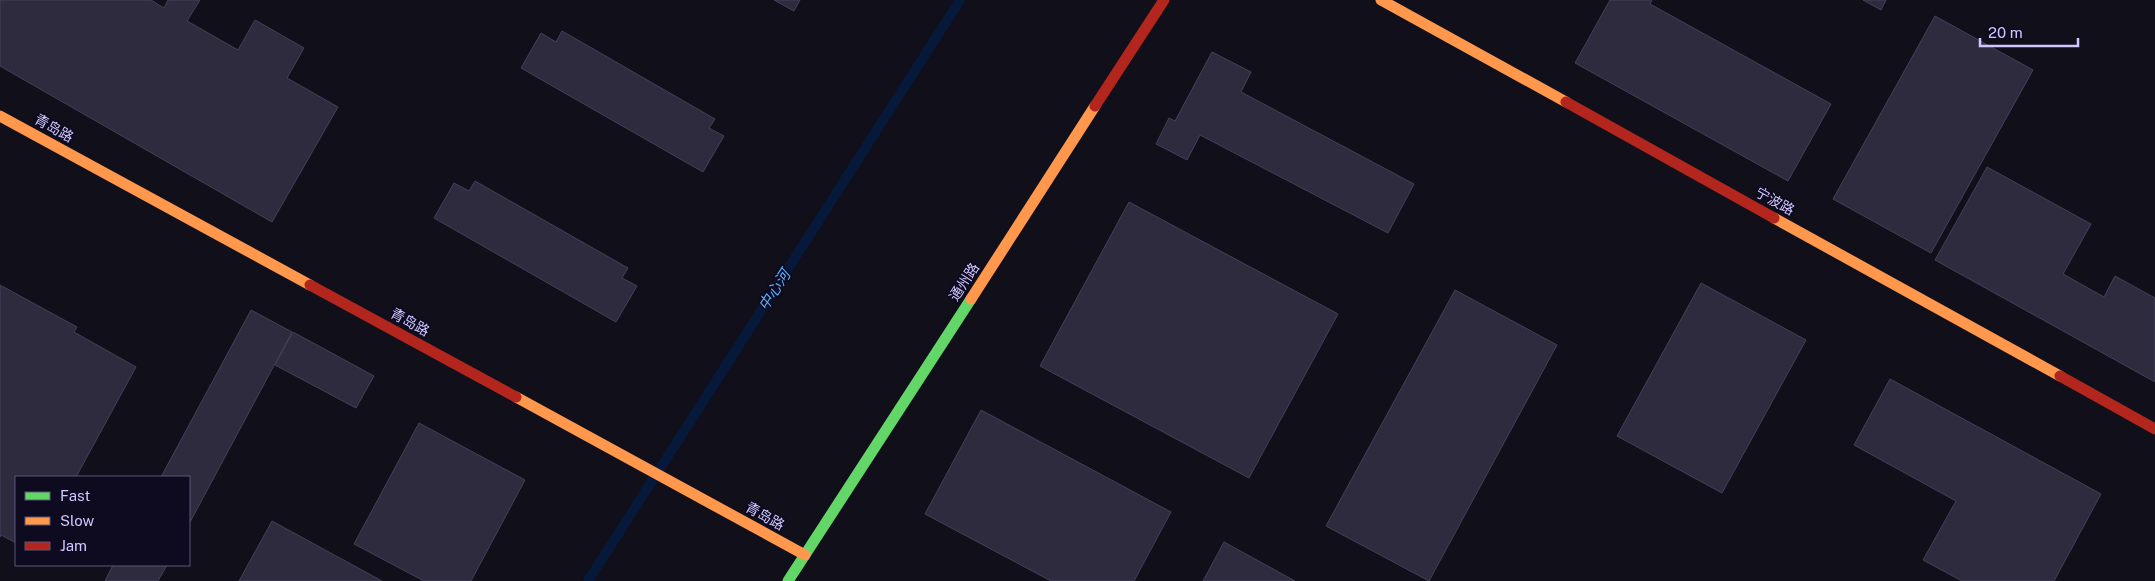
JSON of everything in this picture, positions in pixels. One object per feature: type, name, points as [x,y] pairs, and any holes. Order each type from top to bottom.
[{"type":"street","name":"通州路","points":[[788,581],[1164,0]]},
{"type":"street","name":"宁波路","points":[[1381,0],[2155,429]]},
{"type":"street","name":"青岛路","points":[[0,116],[805,555]]},
{"type":"building","points":[[0,0],[151,0],[164,8],[168,0],[200,0],[187,21],[238,50],[255,20],[304,48],[287,78],[338,107],[272,222],[0,66]]},
{"type":"building","points":[[774,0],[800,0],[794,11]]},
{"type":"building","points":[[1610,0],[1652,0],[1650,4],[1831,104],[1788,181],[1575,63]]},
{"type":"building","points":[[1863,0],[1886,0],[1881,10]]},
{"type":"building","points":[[1935,16],[2033,70],[1931,253],[1833,199]]},
{"type":"building","points":[[562,31],[715,119],[709,128],[724,136],[703,172],[521,68],[541,33],[556,42]]},
{"type":"building","points":[[1212,52],[1251,72],[1241,92],[1414,184],[1388,233],[1200,135],[1187,160],[1156,144],[1169,118],[1175,121]]},
{"type":"building","points":[[1987,167],[2091,224],[2063,274],[2104,297],[2115,276],[2155,298],[2155,382],[1935,260]]},
{"type":"building","points":[[475,181],[628,268],[622,278],[637,286],[616,322],[434,218],[454,183],[469,191]]},
{"type":"building","points":[[1129,202],[1338,314],[1249,478],[1040,366]]},
{"type":"building","points":[[1701,283],[1806,340],[1722,493],[1617,436]]},
{"type":"building","points":[[0,285],[77,327],[74,332],[136,367],[77,476],[15,476],[15,542],[1,535],[0,537]]},
{"type":"building","points":[[1455,290],[1557,345],[1429,581],[1326,526]]},
{"type":"building","points":[[251,310],[292,332],[190,522],[190,476],[162,476]]},
{"type":"building","points":[[293,332],[374,376],[356,408],[275,365]]},
{"type":"building","points":[[1890,379],[2101,494],[2054,581],[1962,581],[1923,560],[1956,501],[1854,445]]},
{"type":"building","points":[[981,410],[1171,512],[1134,581],[1051,581],[925,514]]},
{"type":"building","points":[[419,423],[525,480],[471,581],[424,581],[354,544]]},
{"type":"building","points":[[272,521],[382,581],[239,581]]},
{"type":"building","points":[[1224,542],[1295,581],[1203,581]]},
{"type":"building","points":[[112,566],[166,566],[158,581],[105,581]]},
{"type":"waterway","name":"中心河","points":[[588,581],[960,0]]},
{"type":"traffic: fast","points":[[788,581],[971,299]]},
{"type":"traffic: slow","points":[[1381,0],[1566,102]]},
{"type":"traffic: slow","points":[[971,299],[1095,106]]},
{"type":"traffic: slow","points":[[0,116],[310,285]]},
{"type":"traffic: slow","points":[[1774,218],[2060,376]]},
{"type":"traffic: slow","points":[[516,397],[805,555]]},
{"type":"traffic: jam","points":[[1095,106],[1164,0]]},
{"type":"traffic: jam","points":[[1566,102],[1774,218]]},
{"type":"traffic: jam","points":[[310,285],[516,397]]},
{"type":"traffic: jam","points":[[2060,376],[2155,429]]}]
